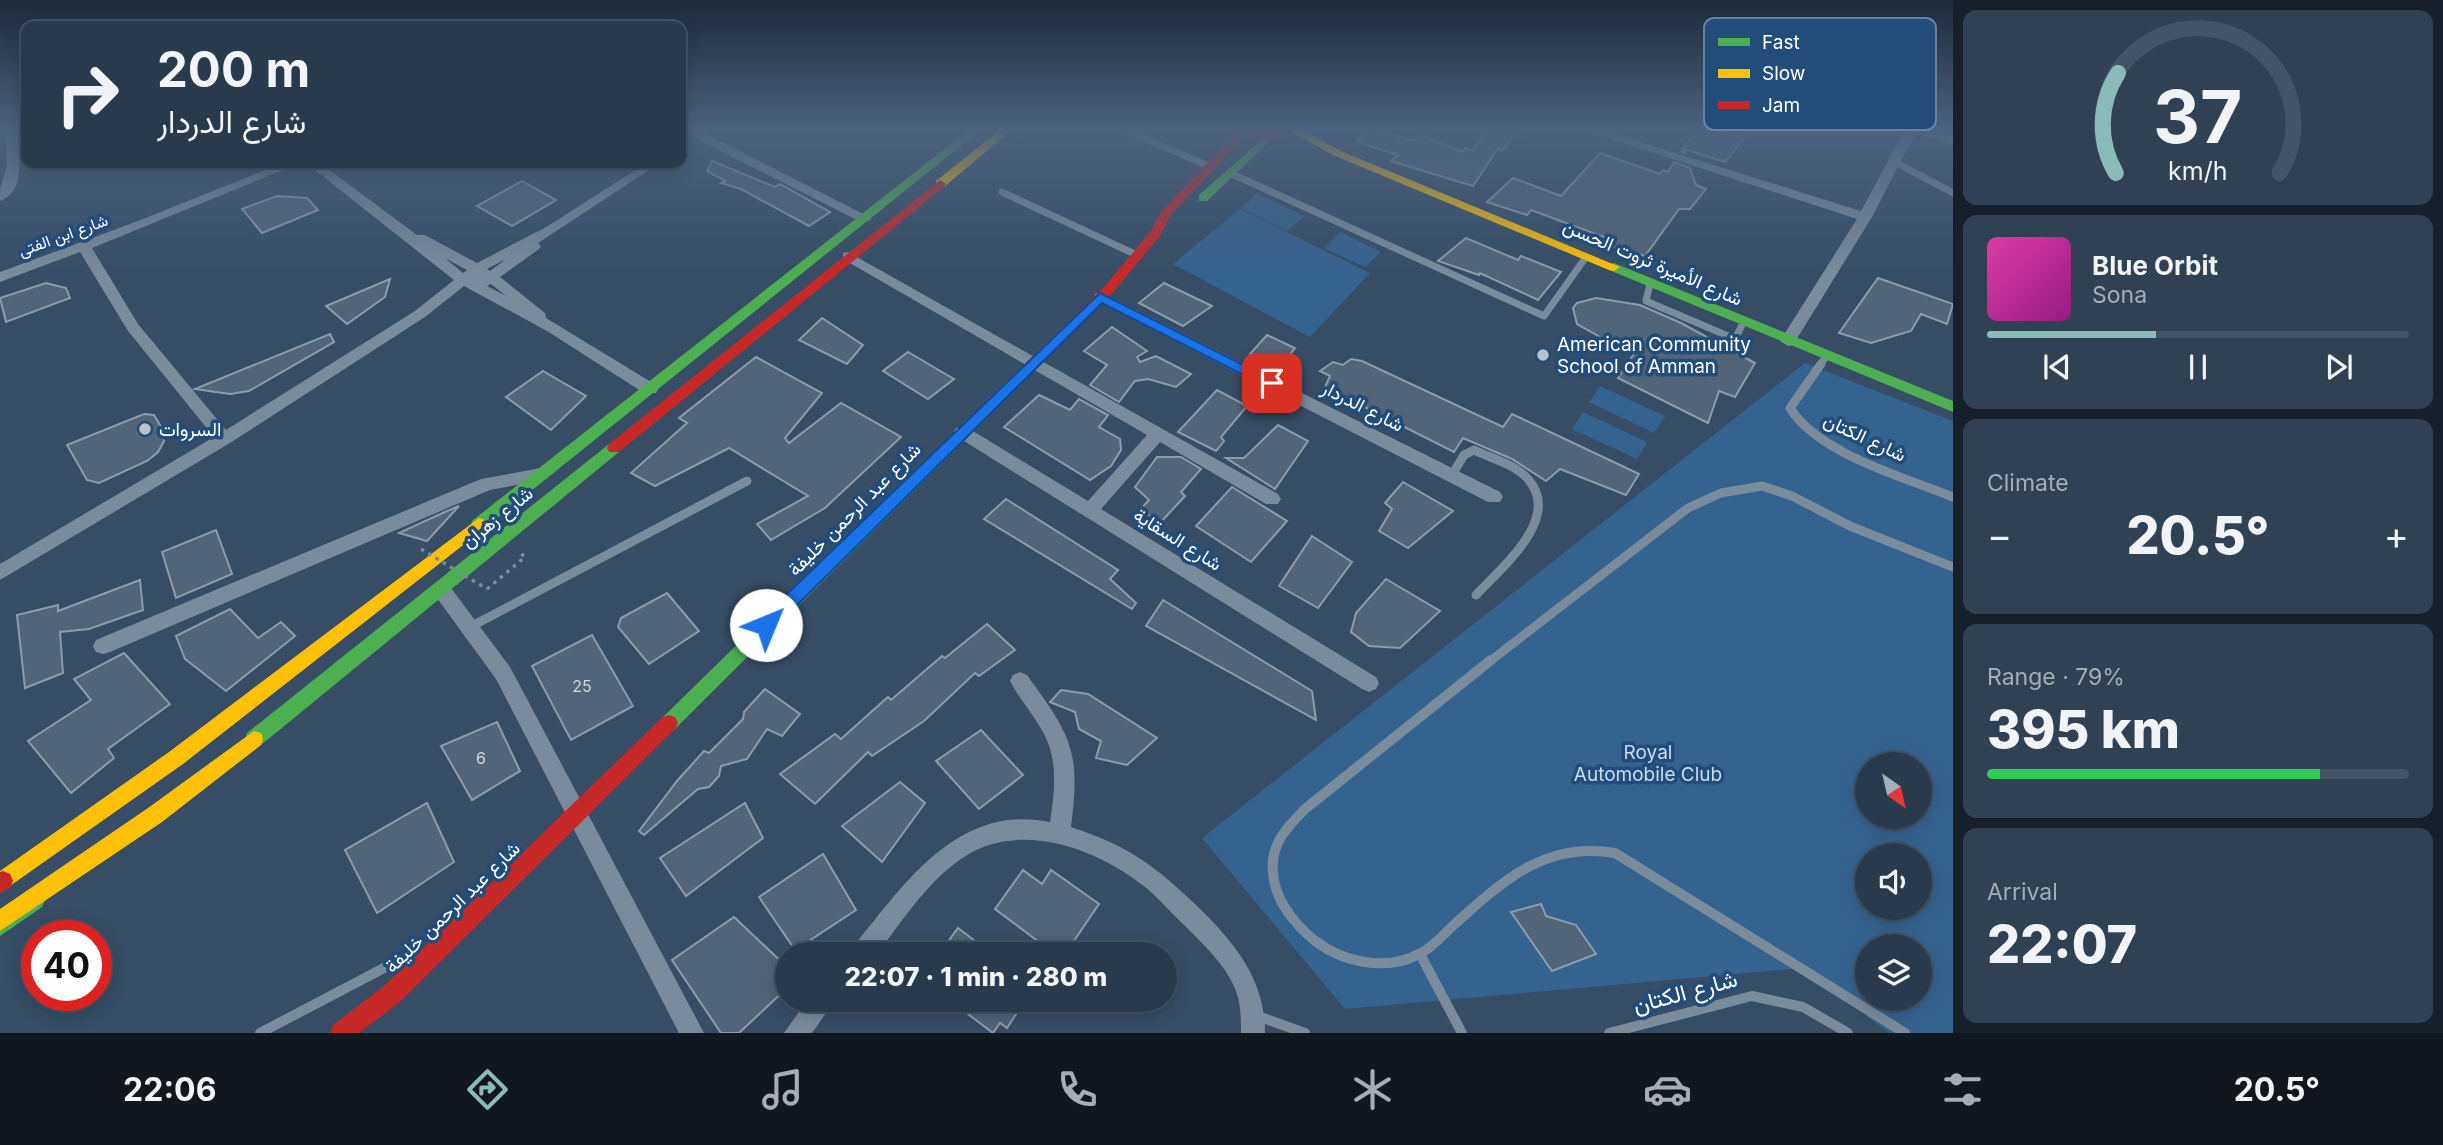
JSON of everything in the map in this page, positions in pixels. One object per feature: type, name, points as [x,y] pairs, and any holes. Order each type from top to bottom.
[{"type":"main road","name":"شارع زهران","points":[[1,882],[176,758],[545,473],[917,176]]},
{"type":"main road","name":"شارع زهران","points":[[0,923],[199,782],[948,176]]},
{"type":"main road","name":"شارع عبد الرحمن خليفة","points":[[341,1033],[392,994],[578,815],[1034,363],[1139,256],[1163,226],[1166,215],[1202,176]]},
{"type":"main road","name":"شارع عبد الرحمن خليفة","points":[[1163,226],[1181,218],[1227,176]]},
{"type":"main road","name":"شارع الأميرة ثروت الحسن","points":[[1393,176],[1826,357],[1953,407]]},
{"type":"main road","name":"شارع عبد الرحمن خليفة","points":[[363,1033],[378,1018],[392,994]]},
{"type":"street","points":[[0,197],[10,189],[13,176]]},
{"type":"street","name":"شارع ابن الفتى","points":[[0,277],[84,247],[261,176]]},
{"type":"street","points":[[330,176],[404,231],[462,279],[552,327],[650,389]]},
{"type":"street","points":[[421,314],[477,269],[553,229],[634,176]]},
{"type":"street","points":[[784,176],[864,218]]},
{"type":"street","points":[[1735,176],[1864,217]]},
{"type":"street","points":[[1788,341],[1887,176]]},
{"type":"street","points":[[0,573],[224,439],[421,314],[492,278],[553,229]]},
{"type":"street","points":[[404,231],[492,278],[527,303],[552,327]]},
{"type":"street","points":[[84,247],[134,327],[224,439]]},
{"type":"street","points":[[848,256],[1272,499]]},
{"type":"street","name":"شارع الدردار","points":[[1100,297],[1494,498]]},
{"type":"street","name":"شارع السقاية","points":[[962,432],[1370,683]]},
{"type":"street","points":[[1091,509],[1157,435]]},
{"type":"street","points":[[103,646],[487,484],[545,473]]},
{"type":"street","points":[[441,589],[472,626],[503,673],[692,1033]]},
{"type":"street","points":[[1020,681],[1058,733],[1067,759],[1068,774],[1059,834]]},
{"type":"street","points":[[872,942],[920,884],[960,848],[998,832],[1059,834],[1105,850],[1148,876],[1222,946],[1241,971],[1254,1024]]},
{"type":"street","points":[[796,1033],[813,1012]]},
{"type":"lane","points":[[1237,176],[1544,316],[1586,257]]},
{"type":"lane","points":[[1922,176],[1953,193]]},
{"type":"lane","points":[[1002,192],[1139,256]]},
{"type":"lane","name":"شارع الكتان","points":[[1826,357],[1795,397],[1790,408],[1801,426],[1839,449],[1953,497]]},
{"type":"lane","points":[[1452,475],[1464,455],[1474,450],[1529,480],[1538,501],[1539,513],[1534,529],[1476,594]]},
{"type":"lane","points":[[472,626],[747,481]]},
{"type":"lane","points":[[1905,1033],[1691,899],[1615,853],[1602,849],[1558,854],[1532,863],[1493,890],[1420,954],[1400,961],[1365,962],[1331,952],[1315,941],[1283,906],[1273,875],[1273,852],[1281,833],[1305,809],[1688,508],[1720,492],[1762,486],[1792,496],[1850,526],[1953,567]]},
{"type":"lane","points":[[260,1033],[384,968],[440,947]]},
{"type":"lane","points":[[1420,954],[1462,1033]]},
{"type":"lane","name":"شارع الكتان","points":[[1609,1033],[1752,996],[1803,1007],[1848,1033]]},
{"type":"lane","points":[[1254,1024],[1305,1033]]},
{"type":"path","points":[[421,549],[487,589],[525,557]]},
{"type":"green space","points":[[1257,193],[1304,216],[1287,231],[1241,208]]},
{"type":"green space","points":[[1240,209],[1370,273],[1310,337],[1173,264]]},
{"type":"green space","points":[[1340,232],[1381,252],[1365,267],[1324,248]]},
{"type":"green space","name":"Royal Automobile Club","points":[[1805,363],[1953,421],[1953,1033],[1889,1033],[1860,1011],[1932,1011],[1932,934],[1855,934],[1855,1008],[1802,968],[1345,1009],[1202,838]]},
{"type":"green space","points":[[1600,386],[1665,416],[1654,433],[1589,402]]},
{"type":"green space","points":[[1583,412],[1647,442],[1637,459],[1572,429]]},
{"type":"building","points":[[716,176],[749,176],[775,187],[780,184],[830,212],[809,226],[741,189],[721,183],[725,181]]},
{"type":"building","points":[[1441,176],[1479,176],[1473,186]]},
{"type":"building","points":[[1579,176],[1693,176],[1696,185],[1706,189],[1690,209],[1679,209],[1645,256],[1604,244],[1609,239],[1531,210],[1527,215],[1487,202],[1513,178],[1561,196]]},
{"type":"building","points":[[522,181],[556,200],[512,226],[477,206]]},
{"type":"building","points":[[277,196],[307,198],[318,210],[262,233],[242,209]]},
{"type":"building","points":[[1466,238],[1518,260],[1521,256],[1561,272],[1538,300],[1480,273],[1479,275],[1438,261]]},
{"type":"building","points":[[1878,278],[1953,304],[1947,324],[1921,314],[1911,331],[1871,343],[1839,333]]},
{"type":"building","points":[[390,279],[385,297],[347,324],[326,306]]},
{"type":"building","points":[[46,283],[66,288],[70,298],[6,322],[0,298]]},
{"type":"building","points":[[1164,283],[1212,306],[1183,326],[1139,303]]},
{"type":"building","points":[[1596,298],[1640,305],[1681,323],[1755,363],[1735,397],[1719,391],[1708,423],[1618,378],[1643,340],[1602,338],[1577,324],[1573,308],[1577,303]]},
{"type":"building","points":[[822,318],[863,345],[847,364],[799,340]]},
{"type":"building","points":[[1112,327],[1147,351],[1137,357],[1140,362],[1156,356],[1191,374],[1176,387],[1148,379],[1135,381],[1119,402],[1090,385],[1107,365],[1084,351]]},
{"type":"building","points":[[330,334],[334,342],[249,391],[230,394],[195,389]]},
{"type":"building","points":[[1267,335],[1295,348],[1279,368],[1250,354]]},
{"type":"building","points":[[908,352],[954,379],[928,399],[883,371]]},
{"type":"building","points":[[756,357],[822,393],[785,438],[789,443],[841,403],[901,437],[825,508],[771,540],[757,524],[808,496],[729,448],[655,486],[631,473],[687,423],[679,418]]},
{"type":"building","points":[[1351,359],[1362,361],[1503,427],[1512,414],[1639,474],[1626,495],[1560,469],[1546,481],[1512,459],[1463,438],[1454,452],[1325,387],[1330,376],[1320,371],[1333,362],[1343,365]]},
{"type":"building","points":[[543,371],[586,396],[551,430],[506,397]]},
{"type":"building","points":[[1217,390],[1247,406],[1221,437],[1224,441],[1216,451],[1178,432]]},
{"type":"building","points":[[1039,395],[1070,410],[1079,399],[1108,415],[1099,427],[1120,439],[1121,450],[1111,466],[1090,480],[1004,427]]},
{"type":"building","points":[[144,414],[154,415],[163,430],[164,441],[158,452],[147,461],[99,483],[87,480],[67,445]]},
{"type":"building","points":[[1278,425],[1308,441],[1275,489],[1226,458],[1244,458]]},
{"type":"building","points":[[1157,457],[1181,457],[1201,469],[1181,492],[1185,496],[1161,522],[1140,510],[1149,500],[1135,487]]},
{"type":"building","points":[[1403,482],[1453,511],[1408,548],[1379,531],[1392,509],[1385,503]]},
{"type":"building","points":[[1232,487],[1287,521],[1251,562],[1196,526]]},
{"type":"building","points":[[1006,499],[1118,570],[1110,579],[1136,603],[1132,609],[984,519]]},
{"type":"building","points":[[459,506],[427,541],[399,533],[447,511]]},
{"type":"building","points":[[216,530],[232,574],[176,598],[162,552]]},
{"type":"building","points":[[1312,536],[1352,562],[1318,608],[1279,586]]},
{"type":"building","points":[[1386,579],[1440,611],[1400,648],[1369,646],[1351,632],[1356,613]]},
{"type":"building","points":[[140,580],[143,610],[89,629],[60,632],[63,673],[25,688],[17,615],[58,605],[58,611]]},
{"type":"building","points":[[667,593],[699,631],[649,664],[618,627],[621,618]]},
{"type":"building","points":[[1163,600],[1312,691],[1316,720],[1146,626]]},
{"type":"building","points":[[230,609],[258,638],[281,622],[295,636],[226,691],[185,659],[176,636]]},
{"type":"building","points":[[987,624],[1015,650],[979,676],[975,673],[924,721],[872,756],[868,752],[815,804],[780,774],[835,734],[841,739],[888,697],[891,700],[942,656],[945,658]]},
{"type":"building","points":[[592,635],[633,706],[571,740],[532,666]]},
{"type":"building","points":[[124,653],[170,704],[108,749],[114,758],[71,793],[28,741],[91,700],[74,679]]},
{"type":"building","points":[[765,689],[800,714],[782,736],[767,729],[747,759],[721,766],[719,776],[709,787],[698,789],[644,835],[639,831],[677,781],[704,751],[709,753],[743,719],[744,712]]},
{"type":"building","points":[[1061,690],[1088,694],[1157,738],[1127,765],[1096,758],[1101,741],[1079,729],[1075,712],[1050,702]]},
{"type":"building","points":[[497,722],[520,771],[472,800],[441,746]]},
{"type":"building","points":[[981,730],[1023,775],[979,809],[936,761]]},
{"type":"building","points":[[900,782],[925,803],[882,862],[842,826]]},
{"type":"building","points":[[427,803],[454,862],[377,913],[345,850]]},
{"type":"building","points":[[745,803],[763,838],[686,896],[660,858]]},
{"type":"building","points":[[823,854],[856,910],[807,942],[790,942],[759,897]]},
{"type":"building","points":[[1023,870],[1042,884],[1051,870],[1099,904],[1073,942],[1039,942],[995,909]]},
{"type":"building","points":[[1541,904],[1546,916],[1576,925],[1596,954],[1552,971],[1511,912]]},
{"type":"building","points":[[734,917],[775,956],[775,999],[739,1033],[721,1033],[672,960]]},
{"type":"building","points":[[958,928],[976,942],[948,942]]},
{"type":"building","points":[[965,1012],[1017,1012],[1007,1028],[1000,1023],[993,1033]]},
{"type":"traffic: fast","points":[[479,524],[917,176]]},
{"type":"traffic: fast","points":[[1203,198],[1226,176]]},
{"type":"traffic: fast","points":[[1614,267],[1953,407]]},
{"type":"traffic: fast","points":[[669,723],[971,425]]},
{"type":"traffic: fast","points":[[254,739],[614,448]]},
{"type":"traffic: fast","points":[[0,926],[35,900]]},
{"type":"traffic: slow","points":[[940,184],[950,176]]},
{"type":"traffic: slow","points":[[1393,176],[1614,267]]},
{"type":"traffic: slow","points":[[0,883],[176,758],[479,524]]},
{"type":"traffic: slow","points":[[0,921],[155,815],[254,739]]},
{"type":"traffic: jam","points":[[971,425],[1110,288],[1156,233],[1165,215],[1201,176]]},
{"type":"traffic: jam","points":[[614,448],[940,184]]},
{"type":"traffic: jam","points":[[341,1033],[392,994],[669,723]]},
{"type":"place","name":"American Community School of Amman","points":[[1543,355]]},
{"type":"place","name":"السروات","points":[[145,429]]},
{"type":"route","points":[[766,625],[1100,297],[1272,383]]}]
